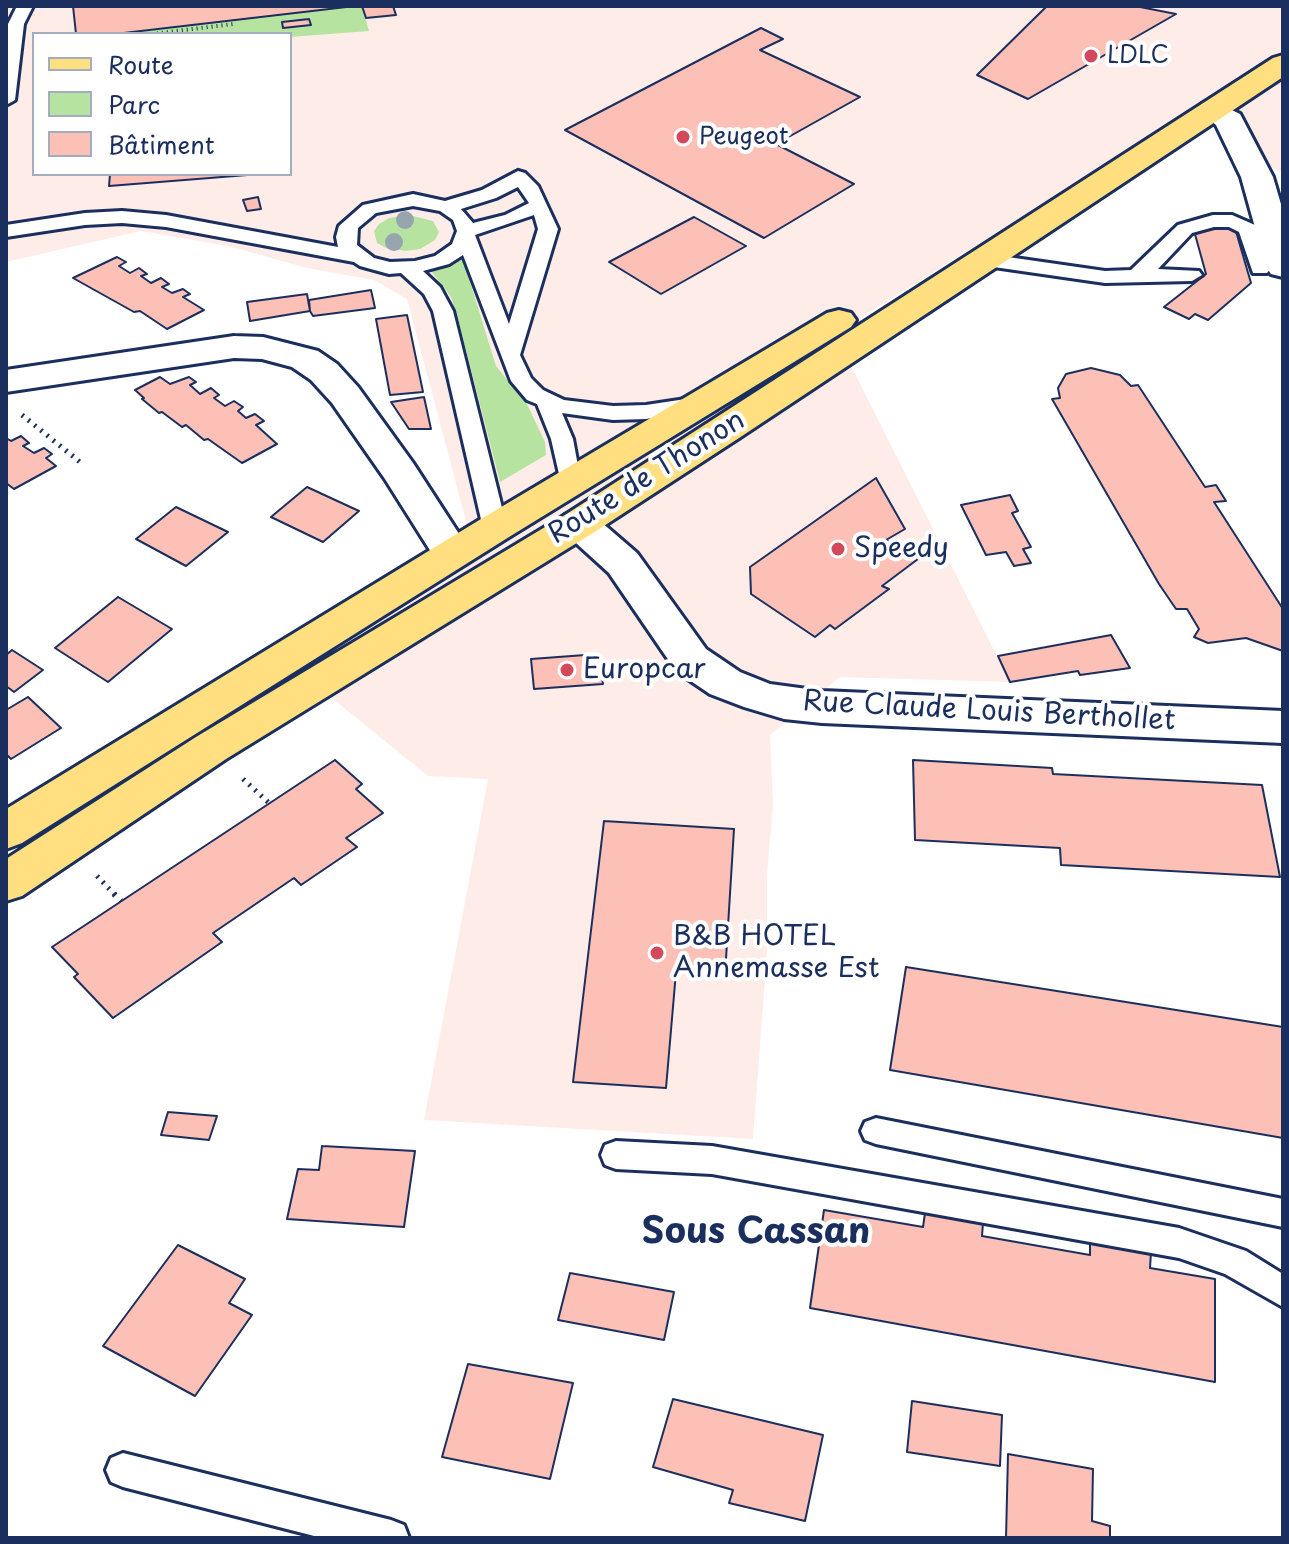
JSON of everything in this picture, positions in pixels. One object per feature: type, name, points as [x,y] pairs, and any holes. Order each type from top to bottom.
[{"type":"main road","name":"Route de Thonon","points":[[12,821],[793,349],[1283,39]]},
{"type":"main road","name":"Route de Thonon","points":[[6,883],[250,724],[579,524],[1283,64]]},
{"type":"main road","points":[[570,482],[579,524]]},
{"type":"street","points":[[1213,110],[1229,120],[1257,177],[1272,268]]},
{"type":"street","points":[[12,397],[234,347],[263,348],[305,359],[324,372],[345,395],[452,554]]},
{"type":"street","name":"Rue Claude Louis Berthollet","points":[[579,524],[623,563],[691,660],[725,683],[759,696],[784,703],[822,707],[1283,727]]},
{"type":"lane","points":[[6,100],[14,32],[25,6]]},
{"type":"lane","points":[[356,256],[348,247],[346,237],[349,226],[363,213],[386,203],[404,201],[446,207],[489,194],[518,177],[529,186],[540,205],[548,222],[548,235],[510,355]]},
{"type":"lane","points":[[6,231],[85,219],[122,217],[166,221],[356,256],[381,266],[407,268],[435,263],[450,256],[467,234],[512,219],[540,205]]},
{"type":"lane","points":[[446,207],[461,217],[510,355],[527,388],[547,403],[613,413],[646,412],[699,404]]},
{"type":"lane","points":[[1137,275],[1185,229],[1213,221],[1244,225],[1272,268]]},
{"type":"lane","points":[[987,260],[1105,277],[1192,275]]},
{"type":"lane","points":[[407,268],[433,291],[443,311],[495,528]]},
{"type":"lane","points":[[547,403],[562,439],[570,482]]},
{"type":"lane","points":[[876,1131],[1283,1213]]},
{"type":"lane","points":[[616,1155],[712,1160],[1179,1243],[1235,1262],[1283,1292]]},
{"type":"lane","points":[[123,1470],[391,1538]]},
{"type":"path","points":[[160,32],[233,24],[233,20]]},
{"type":"path","points":[[12,397],[80,462]]},
{"type":"shaded area","points":[[6,6],[1283,6],[1283,172],[1264,164],[1230,111],[1205,102],[835,334],[1010,682],[840,677],[770,735],[773,805],[767,874],[767,951],[753,1139],[424,1120],[488,779],[428,776],[333,699],[302,669],[475,555],[407,299],[374,280],[307,268],[228,246],[141,231],[6,262]]},
{"type":"green space","points":[[355,6],[362,6],[369,31],[292,37],[292,32],[129,32]]},
{"type":"green space","points":[[409,215],[433,221],[439,232],[435,240],[420,249],[406,251],[386,248],[377,243],[374,231],[379,224],[389,218]]},
{"type":"green space","points":[[462,256],[496,366],[527,404],[545,442],[546,455],[500,482],[451,297],[431,271]]},
{"type":"building","points":[[73,6],[355,6],[132,32],[76,32]]},
{"type":"building","points":[[362,6],[393,6],[396,15],[366,18]]},
{"type":"building","points":[[1047,6],[1135,6],[1176,14],[1028,99],[977,75]]},
{"type":"building","points":[[309,19],[311,25],[283,28],[282,22]]},
{"type":"building","name":"Peugeot","points":[[761,28],[783,39],[760,50],[860,97],[776,144],[854,184],[764,238],[565,130]]},
{"type":"building","points":[[110,176],[235,176],[109,186]]},
{"type":"building","points":[[258,197],[261,209],[247,211],[243,200]]},
{"type":"building","points":[[694,217],[746,246],[661,294],[609,262]]},
{"type":"building","points":[[1193,227],[1235,228],[1251,283],[1208,320],[1195,314],[1189,319],[1164,307],[1206,274]]},
{"type":"building","points":[[117,257],[126,262],[119,266],[130,273],[139,268],[147,274],[141,276],[151,283],[161,278],[169,284],[162,287],[172,293],[183,289],[190,294],[183,297],[204,310],[167,329],[140,311],[134,312],[73,278]]},
{"type":"building","points":[[371,290],[375,308],[313,316],[310,311],[309,300]]},
{"type":"building","points":[[307,294],[310,311],[250,321],[247,302]]},
{"type":"building","points":[[407,315],[423,392],[390,395],[376,319]]},
{"type":"building","points":[[1091,368],[1120,375],[1131,386],[1138,385],[1205,487],[1216,485],[1226,501],[1214,502],[1283,609],[1283,651],[1246,638],[1208,643],[1194,637],[1199,629],[1187,609],[1176,609],[1159,584],[1052,399],[1060,398],[1058,388],[1066,374]]},
{"type":"building","points":[[160,377],[170,384],[189,377],[196,382],[190,385],[200,394],[211,388],[219,395],[214,398],[225,406],[234,401],[243,407],[238,411],[246,418],[255,414],[264,421],[256,425],[277,444],[242,463],[186,425],[182,427],[162,412],[159,413],[142,399],[135,390]]},
{"type":"building","points":[[424,397],[431,429],[409,429],[391,402]]},
{"type":"building","points":[[21,436],[29,443],[23,446],[34,453],[44,448],[52,454],[46,458],[56,466],[14,489],[6,483],[6,438],[11,441]]},
{"type":"building","name":"Speedy","points":[[876,478],[905,529],[886,540],[918,559],[882,586],[889,589],[835,629],[830,625],[815,637],[751,594],[750,567]]},
{"type":"building","points":[[307,487],[359,511],[323,542],[271,517]]},
{"type":"building","points":[[1010,495],[1018,511],[1012,513],[1031,547],[1023,549],[1031,563],[1014,566],[1006,552],[986,555],[961,505]]},
{"type":"building","points":[[176,507],[228,532],[186,566],[136,539]]},
{"type":"building","points":[[118,597],[172,629],[108,682],[55,648]]},
{"type":"building","points":[[1111,635],[1130,668],[1080,675],[1078,671],[1010,682],[998,656]]},
{"type":"building","points":[[12,650],[43,670],[14,692],[6,686],[6,655]]},
{"type":"building","name":"Europcar","points":[[599,654],[603,684],[534,689],[531,659]]},
{"type":"building","points":[[28,697],[61,728],[11,759],[6,754],[6,710]]},
{"type":"building","points":[[335,760],[362,784],[356,789],[383,813],[346,838],[357,847],[301,885],[294,878],[213,933],[222,942],[113,1018],[74,977],[78,974],[52,947]]},
{"type":"building","points":[[913,760],[1052,768],[1053,774],[1262,785],[1280,877],[1061,865],[1060,848],[915,840]]},
{"type":"building","name":"B&B HOTEL Annemasse Est","points":[[604,821],[734,829],[725,975],[676,972],[666,1088],[573,1082]]},
{"type":"building","points":[[906,967],[1283,1027],[1283,1138],[890,1070]]},
{"type":"building","points":[[168,1112],[217,1116],[209,1140],[161,1135]]},
{"type":"building","points":[[322,1146],[415,1151],[404,1227],[287,1219],[298,1169],[319,1170]]},
{"type":"building","points":[[824,1210],[923,1227],[925,1213],[983,1223],[982,1236],[1090,1255],[1090,1241],[1151,1252],[1150,1268],[1215,1279],[1215,1382],[810,1308]]},
{"type":"building","points":[[178,1245],[245,1279],[229,1303],[252,1315],[195,1396],[103,1346]]},
{"type":"building","points":[[570,1273],[674,1292],[664,1340],[558,1320]]},
{"type":"building","points":[[468,1364],[573,1383],[550,1479],[442,1457]]},
{"type":"building","points":[[673,1399],[823,1435],[805,1521],[729,1503],[733,1490],[653,1467]]},
{"type":"building","points":[[912,1401],[1002,1415],[1000,1466],[907,1452]]},
{"type":"building","points":[[1008,1454],[1093,1469],[1092,1521],[1110,1526],[1110,1538],[1006,1538]]},
{"type":"place","name":"LDLC","points":[[1091,56]]},
{"type":"place","name":"Peugeot","points":[[683,137]]},
{"type":"place","name":"Speedy","points":[[838,549]]},
{"type":"place","name":"Europcar","points":[[567,670]]},
{"type":"place","name":"B&B HOTEL Annemasse Est","points":[[657,953]]},
{"type":"district","name":"Sous Cassan","points":[[756,1233]]}]
